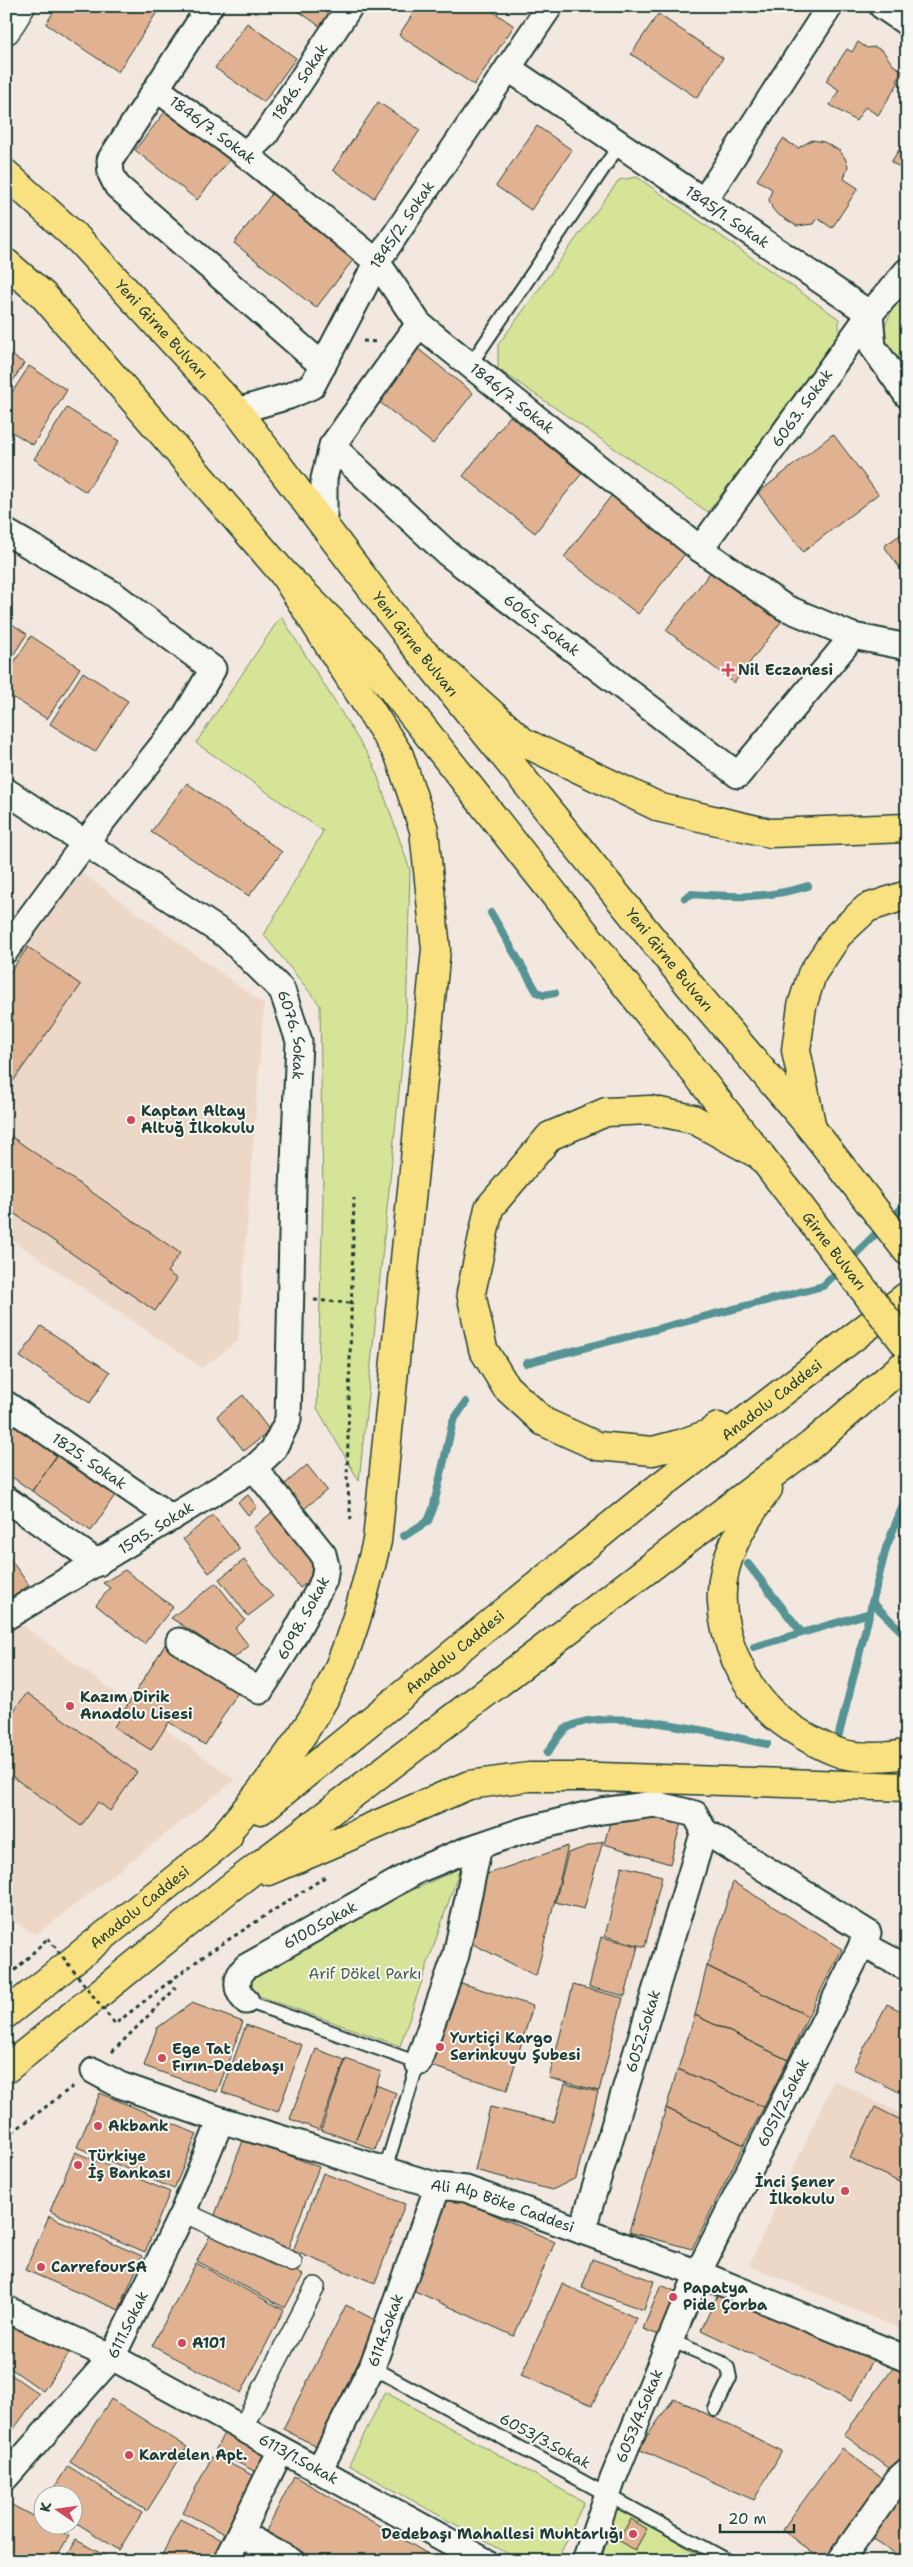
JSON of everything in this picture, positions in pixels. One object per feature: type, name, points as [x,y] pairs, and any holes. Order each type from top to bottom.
[{"type":"main road","points":[[6,30],[22,6]]},
{"type":"main road","name":"Yeni Girne Bulvarı","points":[[6,174],[80,241],[150,314],[237,411],[413,643],[691,987],[812,1129],[907,1251]]},
{"type":"main road","points":[[6,263],[43,294],[282,573],[366,656],[761,1156]]},
{"type":"main road","points":[[214,1848],[276,1773],[324,1698],[359,1614],[375,1550],[436,949],[424,830],[399,755],[282,573]]},
{"type":"main road","points":[[413,643],[523,742],[661,808],[770,833],[907,828]]},
{"type":"main road","points":[[812,1129],[796,1050],[802,1006],[812,974],[838,935],[867,908],[907,895]]},
{"type":"main road","points":[[761,1156],[693,1119],[650,1110],[606,1112],[550,1136],[489,1208],[472,1293],[483,1349],[506,1387],[544,1422],[597,1446],[653,1451],[683,1443],[708,1434],[753,1404],[786,1387]]},
{"type":"main road","name":"Girne Bulvarı","points":[[761,1156],[907,1346]]},
{"type":"main road","name":"Anadolu Caddesi","points":[[6,2014],[634,1508],[786,1387],[907,1296]]},
{"type":"main road","points":[[6,2069],[231,1887],[811,1445],[907,1362]]},
{"type":"main road","points":[[811,1445],[771,1486],[745,1520],[727,1560],[722,1602],[732,1653],[746,1680],[768,1710],[801,1734],[843,1754],[892,1757],[907,1753]]},
{"type":"main road","points":[[231,1887],[469,1785],[529,1777],[598,1777],[907,1788]]},
{"type":"street","points":[[210,6],[110,160],[111,174],[117,186],[323,366]]},
{"type":"street","name":"1846. Sokak","points":[[245,154],[265,135],[350,6]]},
{"type":"street","name":"1845/2. Sokak","points":[[237,411],[289,396],[312,386],[377,262],[550,6]]},
{"type":"street","points":[[704,200],[830,6]]},
{"type":"street","points":[[882,6],[907,23]]},
{"type":"street","name":"1845/1. Sokak","points":[[508,68],[870,314]]},
{"type":"street","name":"1846/7. Sokak","points":[[157,89],[245,154],[377,262],[412,334],[470,365],[700,549],[784,607],[853,636],[907,647]]},
{"type":"street","name":"6063. Sokak","points":[[700,549],[870,314],[907,271]]},
{"type":"street","points":[[870,314],[873,347],[907,395]]},
{"type":"street","points":[[324,525],[324,479],[332,446],[412,334]]},
{"type":"street","name":"6065. Sokak","points":[[332,446],[447,553],[738,775],[853,636]]},
{"type":"street","points":[[6,532],[113,594],[213,669],[184,718],[85,843],[6,950]]},
{"type":"street","name":"6076. Sokak","points":[[6,791],[227,936],[282,990],[299,1041],[288,1420]]},
{"type":"street","name":"1825. Sokak","points":[[6,1404],[172,1518]]},
{"type":"street","name":"1595. Sokak","points":[[6,1617],[254,1468],[273,1450],[288,1420]]},
{"type":"street","name":"6098. Sokak","points":[[179,1641],[260,1691],[286,1650],[324,1580],[326,1566],[323,1554],[254,1468]]},
{"type":"street","points":[[6,1499],[98,1563]]},
{"type":"street","name":"6100.Sokak","points":[[246,2001],[237,1988],[240,1972],[246,1967],[418,1870],[479,1846],[576,1817],[655,1804],[695,1814],[704,1831],[907,1968]]},
{"type":"street","name":"6052.Sokak","points":[[582,2230],[704,1831]]},
{"type":"street","points":[[418,2063],[456,1955],[479,1846]]},
{"type":"street","name":"6051/2.Sokak","points":[[698,2273],[866,1939]]},
{"type":"street","name":"Ali Alp Böke Caddesi","points":[[94,2070],[120,2085],[221,2120],[438,2186],[466,2189],[582,2230],[698,2273],[907,2359]]},
{"type":"street","name":"6111.Sokak","points":[[6,2477],[112,2357],[183,2212],[221,2120]]},
{"type":"street","name":"6114.Sokak","points":[[319,2470],[372,2367],[438,2186]]},
{"type":"street","points":[[183,2212],[292,2262]]},
{"type":"street","name":"6053/4.Sokak","points":[[586,2561],[608,2493],[698,2273]]},
{"type":"street","points":[[242,2429],[315,2287]]},
{"type":"street","name":"6113/1.Sokak","points":[[6,2309],[112,2357],[485,2561]]},
{"type":"street","points":[[226,2561],[281,2450]]},
{"type":"street","points":[[840,2561],[898,2479],[907,2471]]},
{"type":"street","points":[[240,2534],[291,2561]]},
{"type":"lane","points":[[470,365],[620,144]]},
{"type":"lane","name":"6100.Sokak","points":[[246,2001],[418,2063]]},
{"type":"lane","points":[[385,2170],[418,2063]]},
{"type":"lane","points":[[670,2340],[721,2362],[728,2368],[730,2378],[715,2409]]},
{"type":"lane","name":"6053/3.Sokak","points":[[372,2367],[608,2493],[729,2561]]},
{"type":"path","points":[[336,340],[412,334]]},
{"type":"path","points":[[352,1528],[347,1479],[354,1198]]},
{"type":"path","points":[[291,1298],[350,1303]]},
{"type":"path","points":[[6,1978],[48,1938],[115,2024],[160,1989]]},
{"type":"shaded area","name":"Kaptan Altay Altuğ İlkokulu","points":[[82,873],[264,1004],[238,1341],[202,1368],[6,1236],[6,970]]},
{"type":"shaded area","name":"Kazım Dirik Anadolu Lisesi","points":[[21,1624],[235,1780],[36,1935],[6,1917],[6,1633]]},
{"type":"shaded area","name":"İnci Şener İlkokulu","points":[[834,2080],[907,2117],[907,2332],[749,2265]]},
{"type":"green space","points":[[637,177],[839,319],[839,338],[708,512],[498,369],[498,345],[619,180]]},
{"type":"green space","points":[[907,276],[907,371],[881,335]]},
{"type":"green space","points":[[281,616],[373,763],[410,870],[406,1024],[359,1481],[317,1408],[323,1198],[320,1005],[264,935],[323,831],[196,743]]},
{"type":"green space","name":"Arif Dökel Parkı","points":[[460,1868],[400,2046],[245,1991],[261,1967],[345,1922]]},
{"type":"green space","points":[[385,2392],[584,2502],[557,2561],[521,2561],[349,2465]]},
{"type":"green space","points":[[616,2504],[708,2561],[591,2561]]},
{"type":"building","points":[[57,6],[161,6],[118,72],[46,24]]},
{"type":"building","points":[[291,6],[336,6],[321,27]]},
{"type":"building","points":[[418,6],[485,6],[514,26],[474,85],[399,35]]},
{"type":"building","points":[[658,14],[723,58],[697,98],[631,54]]},
{"type":"building","points":[[247,23],[296,58],[264,102],[215,68]]},
{"type":"building","points":[[858,42],[867,48],[875,47],[883,51],[893,65],[903,71],[897,81],[899,82],[878,115],[865,107],[856,121],[830,105],[839,90],[826,81],[847,49],[852,52]]},
{"type":"building","points":[[378,102],[420,130],[374,198],[333,170]]},
{"type":"building","points":[[168,108],[231,158],[197,200],[135,150]]},
{"type":"building","points":[[537,126],[572,150],[531,210],[496,186]]},
{"type":"building","points":[[907,138],[907,180],[901,168],[891,162]]},
{"type":"building","points":[[783,139],[798,148],[812,140],[824,142],[840,151],[845,158],[848,166],[844,179],[858,188],[832,228],[817,218],[813,224],[797,226],[777,214],[772,208],[769,200],[772,189],[757,180]]},
{"type":"building","points":[[274,191],[356,256],[316,308],[234,243]]},
{"type":"building","points":[[417,348],[473,393],[433,444],[377,400]]},
{"type":"building","points":[[6,352],[24,363],[6,392]]},
{"type":"building","points":[[29,366],[67,390],[33,445],[6,428],[6,402]]},
{"type":"building","points":[[67,408],[119,441],[86,492],[34,459]]},
{"type":"building","points":[[510,416],[582,473],[535,533],[463,476]]},
{"type":"building","points":[[833,434],[878,494],[803,552],[758,493]]},
{"type":"building","points":[[618,487],[692,545],[638,614],[564,557]]},
{"type":"building","points":[[907,530],[907,578],[884,546]]},
{"type":"building","points":[[712,570],[781,622],[734,683],[666,630]]},
{"type":"building","points":[[6,620],[27,634],[6,666]]},
{"type":"building","points":[[31,636],[80,668],[47,719],[6,693],[6,675]]},
{"type":"building","points":[[83,672],[128,701],[95,752],[50,724]]},
{"type":"building","points":[[187,783],[282,852],[249,896],[151,832]]},
{"type":"building","points":[[28,947],[81,985],[9,1087],[6,1085],[6,978]]},
{"type":"building","points":[[6,1133],[180,1253],[167,1272],[177,1279],[155,1311],[6,1208]]},
{"type":"building","points":[[41,1326],[110,1372],[90,1403],[20,1357]]},
{"type":"building","points":[[243,1395],[270,1431],[244,1451],[217,1416]]},
{"type":"building","points":[[6,1416],[59,1452],[32,1491],[6,1473]]},
{"type":"building","points":[[59,1452],[117,1492],[91,1531],[32,1491]]},
{"type":"building","points":[[307,1465],[327,1490],[298,1514],[278,1490]]},
{"type":"building","points":[[248,1495],[257,1507],[248,1515],[238,1502]]},
{"type":"building","points":[[275,1510],[322,1571],[300,1588],[253,1528]]},
{"type":"building","points":[[213,1515],[240,1549],[209,1573],[183,1539]]},
{"type":"building","points":[[7,1555],[29,1585],[13,1597],[6,1587]]},
{"type":"building","points":[[244,1560],[273,1597],[248,1616],[219,1579]]},
{"type":"building","points":[[125,1570],[173,1607],[144,1644],[96,1605],[110,1588],[103,1583]]},
{"type":"building","points":[[216,1583],[245,1620],[235,1628],[249,1646],[226,1664],[211,1644],[171,1618]]},
{"type":"building","points":[[166,1643],[240,1689],[205,1745],[169,1722],[151,1750],[114,1727]]},
{"type":"building","name":"Kazım Dirik Anadolu Lisesi","points":[[27,1693],[137,1772],[110,1811],[98,1802],[81,1826],[6,1772],[6,1721]]},
{"type":"building","points":[[656,1812],[682,1819],[670,1864],[604,1844],[611,1819]]},
{"type":"building","points":[[603,1841],[584,1909],[555,1902],[568,1853]]},
{"type":"building","points":[[568,1846],[536,1976],[467,1941],[487,1874]]},
{"type":"building","points":[[622,1866],[662,1876],[645,1947],[605,1936]]},
{"type":"building","points":[[733,1882],[842,1949],[808,2016],[707,1966]]},
{"type":"building","points":[[601,1937],[638,1946],[625,1996],[589,1987]]},
{"type":"building","points":[[707,1966],[808,2016],[788,2060],[695,2015]]},
{"type":"building","points":[[452,1980],[533,2006],[507,2090],[425,2064]]},
{"type":"building","points":[[573,1985],[623,1998],[599,2091],[549,2078]]},
{"type":"building","points":[[192,2003],[243,2022],[217,2092],[144,2066],[157,2028]]},
{"type":"building","points":[[887,2004],[907,2014],[907,2096],[853,2069]]},
{"type":"building","points":[[695,2015],[788,2060],[764,2107],[678,2069]]},
{"type":"building","points":[[246,2025],[302,2045],[278,2112],[222,2092]]},
{"type":"building","points":[[316,2049],[345,2060],[319,2130],[290,2119]]},
{"type":"building","points":[[346,2059],[381,2072],[355,2142],[321,2130]]},
{"type":"building","points":[[678,2069],[764,2107],[744,2145],[666,2108]]},
{"type":"building","points":[[565,2084],[598,2092],[576,2178],[552,2190],[475,2170],[490,2107],[554,2122]]},
{"type":"building","points":[[376,2085],[396,2093],[375,2150],[355,2142]]},
{"type":"building","points":[[100,2093],[197,2134],[174,2189],[77,2147]]},
{"type":"building","name":"İnci Şener İlkokulu","points":[[875,2107],[907,2123],[907,2186],[850,2158]]},
{"type":"building","points":[[666,2108],[744,2145],[692,2249],[629,2232]]},
{"type":"building","points":[[244,2138],[319,2167],[288,2248],[213,2220]]},
{"type":"building","points":[[75,2152],[170,2192],[145,2252],[50,2211]]},
{"type":"building","points":[[323,2173],[405,2204],[375,2283],[293,2251]]},
{"type":"building","points":[[448,2194],[555,2242],[514,2336],[406,2287]]},
{"type":"building","points":[[49,2216],[142,2256],[119,2310],[25,2270]]},
{"type":"building","points":[[214,2228],[303,2275],[285,2308],[197,2261]]},
{"type":"building","points":[[592,2259],[654,2281],[644,2310],[582,2288]]},
{"type":"building","points":[[196,2263],[284,2310],[241,2393],[152,2346]]},
{"type":"building","points":[[562,2284],[636,2318],[592,2405],[521,2375]]},
{"type":"building","points":[[661,2285],[677,2292],[659,2335],[643,2329]]},
{"type":"building","points":[[720,2290],[874,2358],[851,2401],[701,2330]]},
{"type":"building","points":[[346,2305],[379,2322],[316,2446],[283,2429]]},
{"type":"building","points":[[6,2322],[71,2351],[43,2391],[6,2365]]},
{"type":"building","points":[[899,2360],[907,2364],[907,2458],[893,2471],[844,2435]]},
{"type":"building","points":[[6,2371],[39,2394],[6,2440]]},
{"type":"building","points":[[674,2398],[782,2451],[754,2500],[638,2449]]},
{"type":"building","name":"Kardelen Apt.","points":[[111,2399],[187,2447],[147,2511],[70,2462]]},
{"type":"building","points":[[224,2433],[267,2456],[258,2473],[215,2451]]},
{"type":"building","points":[[842,2448],[887,2482],[828,2561],[823,2561],[782,2530]]},
{"type":"building","points":[[213,2455],[256,2477],[226,2535],[183,2512]]},
{"type":"building","points":[[68,2466],[142,2513],[119,2550],[82,2526],[82,2484],[56,2484]]},
{"type":"building","points":[[294,2476],[440,2561],[320,2561],[265,2533]]},
{"type":"building","points":[[899,2486],[907,2491],[905,2560],[868,2535]]},
{"type":"building","points":[[10,2504],[32,2516],[32,2534],[66,2534],[69,2536],[54,2561],[31,2561],[21,2554],[17,2561],[6,2561],[6,2509]]},
{"type":"building","points":[[180,2519],[225,2542],[216,2561],[159,2561]]},
{"type":"building","name":"Dedebaşı Mahallesi Muhtarlığı","points":[[631,2519],[647,2529],[635,2550],[618,2540]]},
{"type":"building","points":[[76,2540],[115,2561],[65,2561]]},
{"type":"building","points":[[240,2543],[273,2561],[231,2561]]},
{"type":"waterway","points":[[685,898],[691,894],[764,895],[808,886]]},
{"type":"waterway","points":[[491,913],[537,992],[544,995],[555,993]]},
{"type":"waterway","points":[[526,1363],[823,1286],[907,1203]]},
{"type":"waterway","points":[[404,1536],[428,1521],[433,1509],[453,1421],[466,1402]]},
{"type":"waterway","points":[[839,1734],[886,1548],[907,1495]]},
{"type":"waterway","points":[[748,1564],[802,1633]]},
{"type":"waterway","points":[[872,1602],[907,1637]]},
{"type":"waterway","points":[[754,1647],[870,1613]]},
{"type":"waterway","points":[[547,1753],[560,1735],[569,1727],[587,1721],[611,1719],[666,1724],[767,1744]]},
{"type":"place","name":"Nil Eczanesi","points":[[728,670]]},
{"type":"place","name":"Kaptan Altay Altuğ İlkokulu","points":[[131,1120]]},
{"type":"place","name":"Kazım Dirik Anadolu Lisesi","points":[[70,1706]]},
{"type":"place","name":"Yurtiçi Kargo Serinkuyu Şubesi","points":[[440,2047]]},
{"type":"place","name":"Ege Tat Fırın-Dedebaşı","points":[[162,2058]]},
{"type":"place","name":"Akbank","points":[[98,2126]]},
{"type":"place","name":"Türkiye İş Bankası","points":[[78,2165]]},
{"type":"place","name":"İnci Şener İlkokulu","points":[[845,2191]]},
{"type":"place","name":"CarrefourSA","points":[[41,2267]]},
{"type":"place","name":"Papatya Pide Çorba","points":[[673,2297]]},
{"type":"place","name":"A101","points":[[182,2343]]},
{"type":"place","name":"Kardelen Apt.","points":[[129,2455]]},
{"type":"place","name":"Dedebaşı Mahallesi Muhtarlığı","points":[[633,2534]]}]
